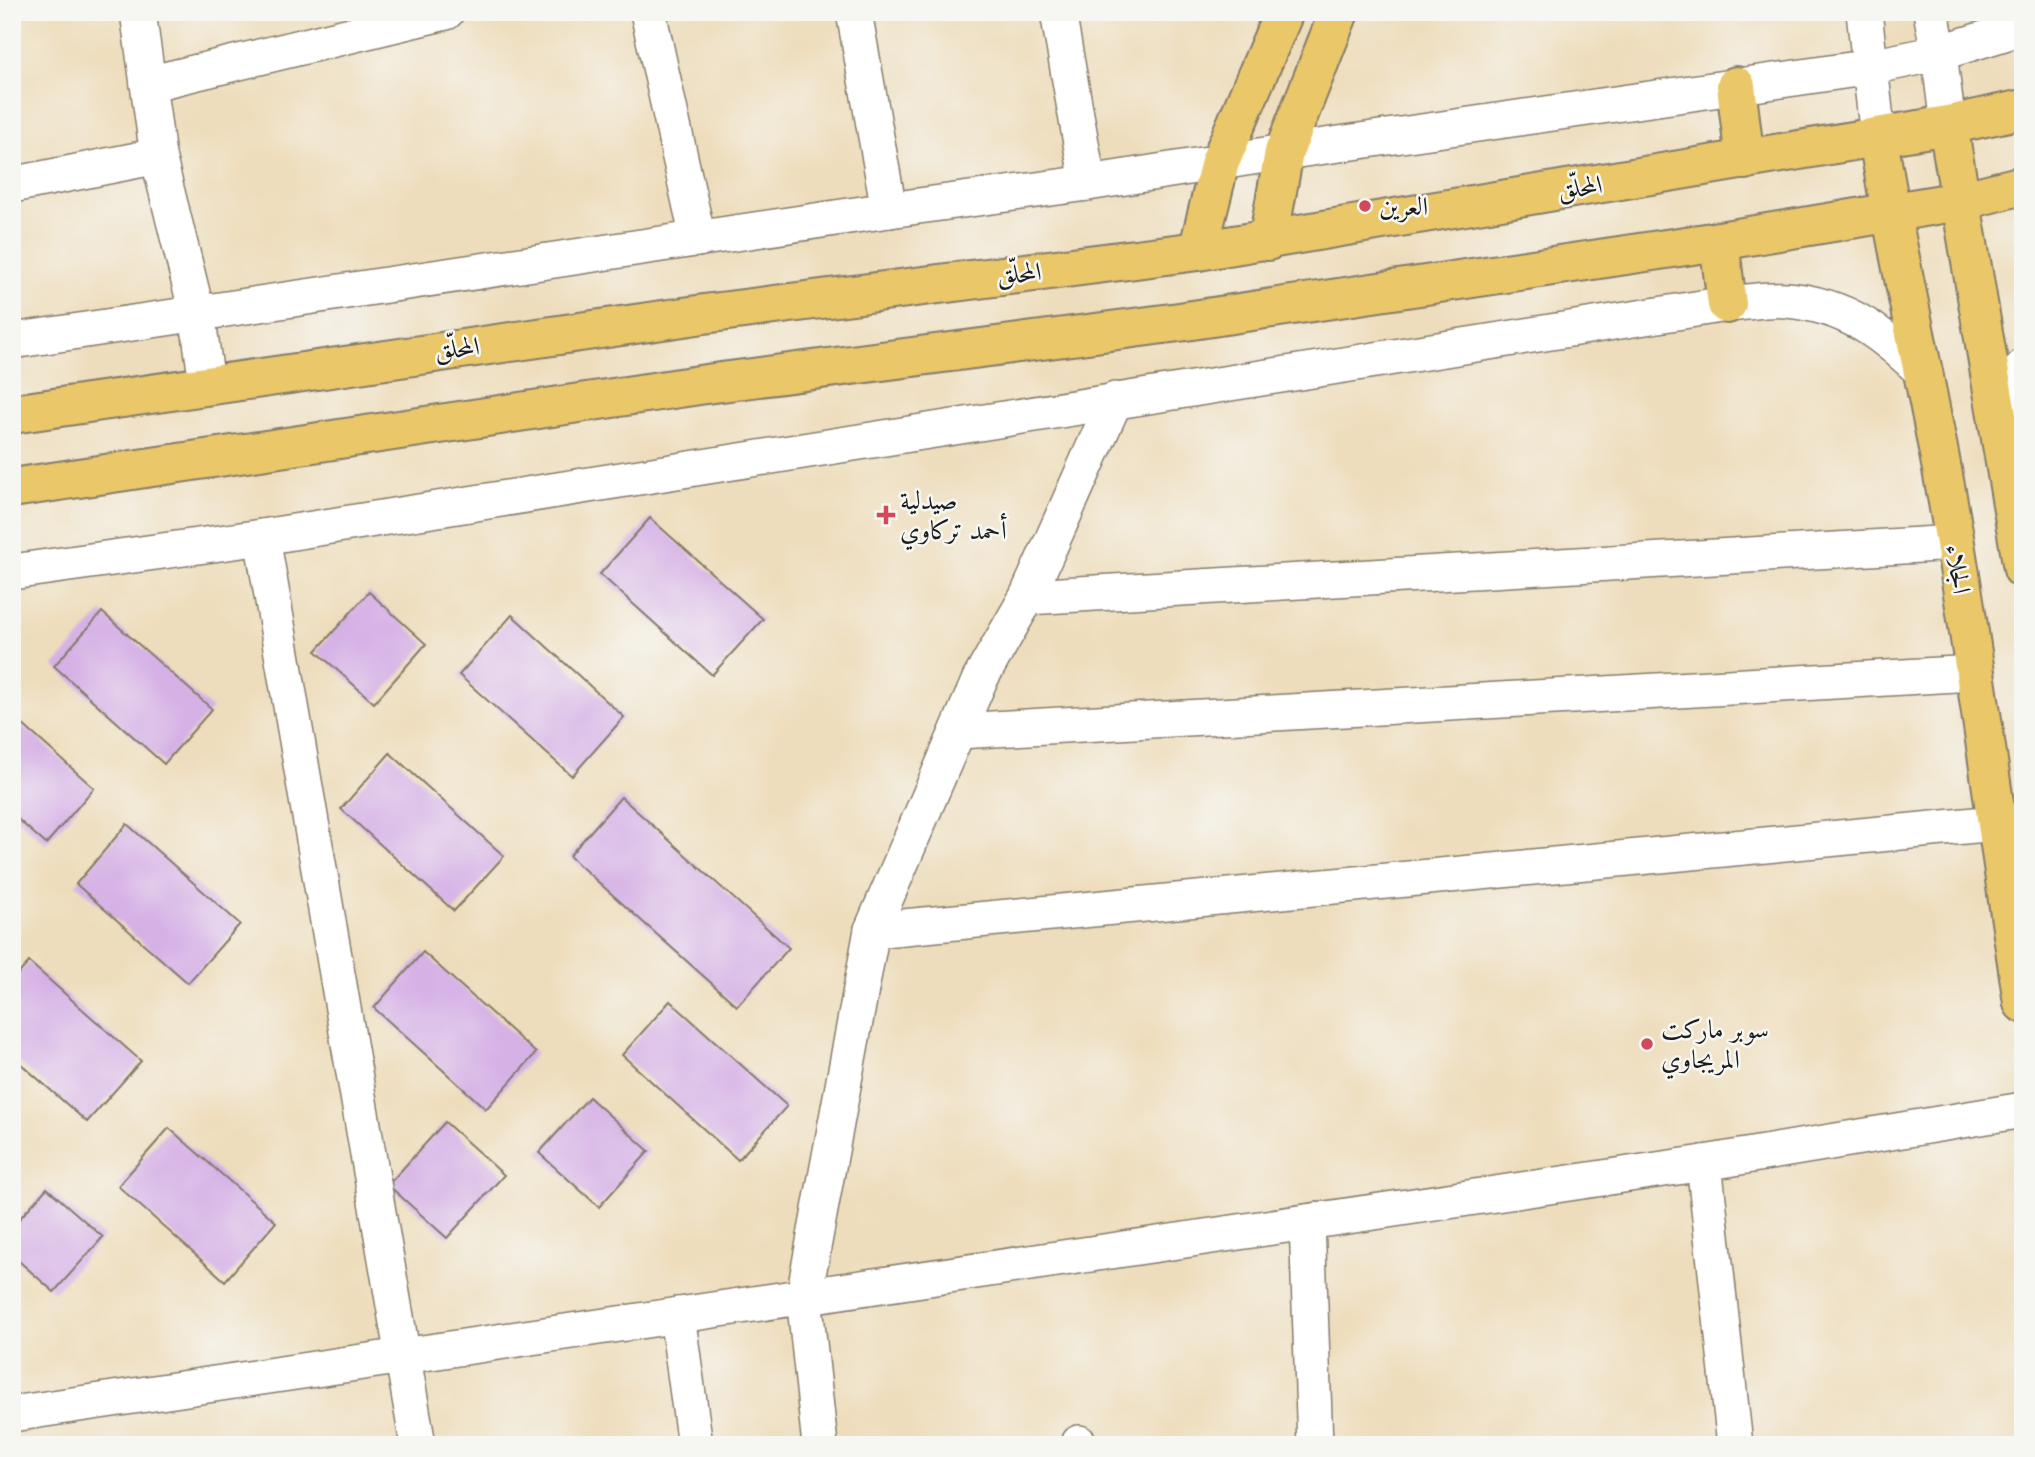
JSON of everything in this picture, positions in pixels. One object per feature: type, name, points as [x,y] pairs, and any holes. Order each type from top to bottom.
[{"type":"main road","points":[[1198,251],[1220,162],[1284,12]]},
{"type":"main road","points":[[1268,241],[1284,152],[1339,12]]},
{"type":"main road","points":[[1736,86],[1745,160]]},
{"type":"main road","name":"المحلّق","points":[[12,414],[704,314],[1268,241],[1878,138],[2023,109]]},
{"type":"main road","points":[[1948,125],[1997,423],[2022,556]]},
{"type":"main road","name":"الجلاء","points":[[1878,138],[1890,213],[1925,374],[1955,543],[2023,1003]]},
{"type":"main road","points":[[12,488],[693,386],[1179,322],[1719,241],[1960,201],[2023,185]]},
{"type":"main road","points":[[1719,241],[1727,304]]},
{"type":"street","points":[[138,12],[158,156],[197,313],[207,384]]},
{"type":"street","points":[[148,84],[446,12]]},
{"type":"street","points":[[648,12],[698,239]]},
{"type":"street","points":[[854,12],[889,210]]},
{"type":"street","points":[[1058,12],[1088,183]]},
{"type":"street","points":[[1864,12],[1878,138]]},
{"type":"street","points":[[1931,12],[1948,125]]},
{"type":"street","points":[[12,341],[1871,67],[1939,53],[2023,27]]},
{"type":"street","points":[[12,185],[158,156]]},
{"type":"street","points":[[12,572],[262,537],[1727,304],[1785,300],[1824,306],[1860,321],[1892,343],[1925,374]]},
{"type":"street","points":[[1997,423],[2023,367]]},
{"type":"street","points":[[820,1445],[804,1296],[872,930],[980,678],[1027,597],[1115,400]]},
{"type":"street","points":[[262,537],[405,1356],[418,1445]]},
{"type":"street","points":[[1027,597],[1955,543]]},
{"type":"street","points":[[958,731],[1974,673]]},
{"type":"street","points":[[872,930],[1996,823]]},
{"type":"street","points":[[12,1414],[1704,1163],[2023,1110]]},
{"type":"street","points":[[1704,1163],[1733,1428],[1709,1445]]},
{"type":"street","points":[[1307,1222],[1315,1445]]},
{"type":"street","points":[[677,1315],[695,1445]]},
{"type":"building","points":[[650,518],[763,619],[712,675],[600,574]]},
{"type":"building","points":[[369,592],[426,644],[374,703],[316,651]]},
{"type":"building","points":[[102,612],[212,709],[164,764],[54,666]]},
{"type":"building","points":[[512,615],[624,717],[572,776],[459,675]]},
{"type":"building","points":[[12,715],[94,788],[46,844],[12,814]]},
{"type":"building","points":[[390,753],[504,856],[454,911],[341,809]]},
{"type":"building","points":[[621,797],[789,948],[737,1006],[569,856]]},
{"type":"building","points":[[127,824],[240,924],[188,983],[76,884]]},
{"type":"building","points":[[423,952],[536,1053],[486,1109],[374,1008]]},
{"type":"building","points":[[29,962],[141,1061],[87,1122],[12,1056],[12,981]]},
{"type":"building","points":[[670,1001],[787,1106],[738,1160],[622,1055]]},
{"type":"building","points":[[589,1097],[649,1151],[599,1207],[539,1153]]},
{"type":"building","points":[[445,1122],[504,1175],[447,1238],[388,1185]]},
{"type":"building","points":[[169,1128],[276,1222],[225,1281],[118,1186]]},
{"type":"building","points":[[47,1188],[103,1237],[54,1292],[12,1255],[12,1227]]},
{"type":"place","name":"العرين","points":[[1365,206]]},
{"type":"place","name":"صيدلية أحمد تركاوي","points":[[886,515]]},
{"type":"place","name":"سوبر ماركت المريجاوي","points":[[1647,1044]]}]
